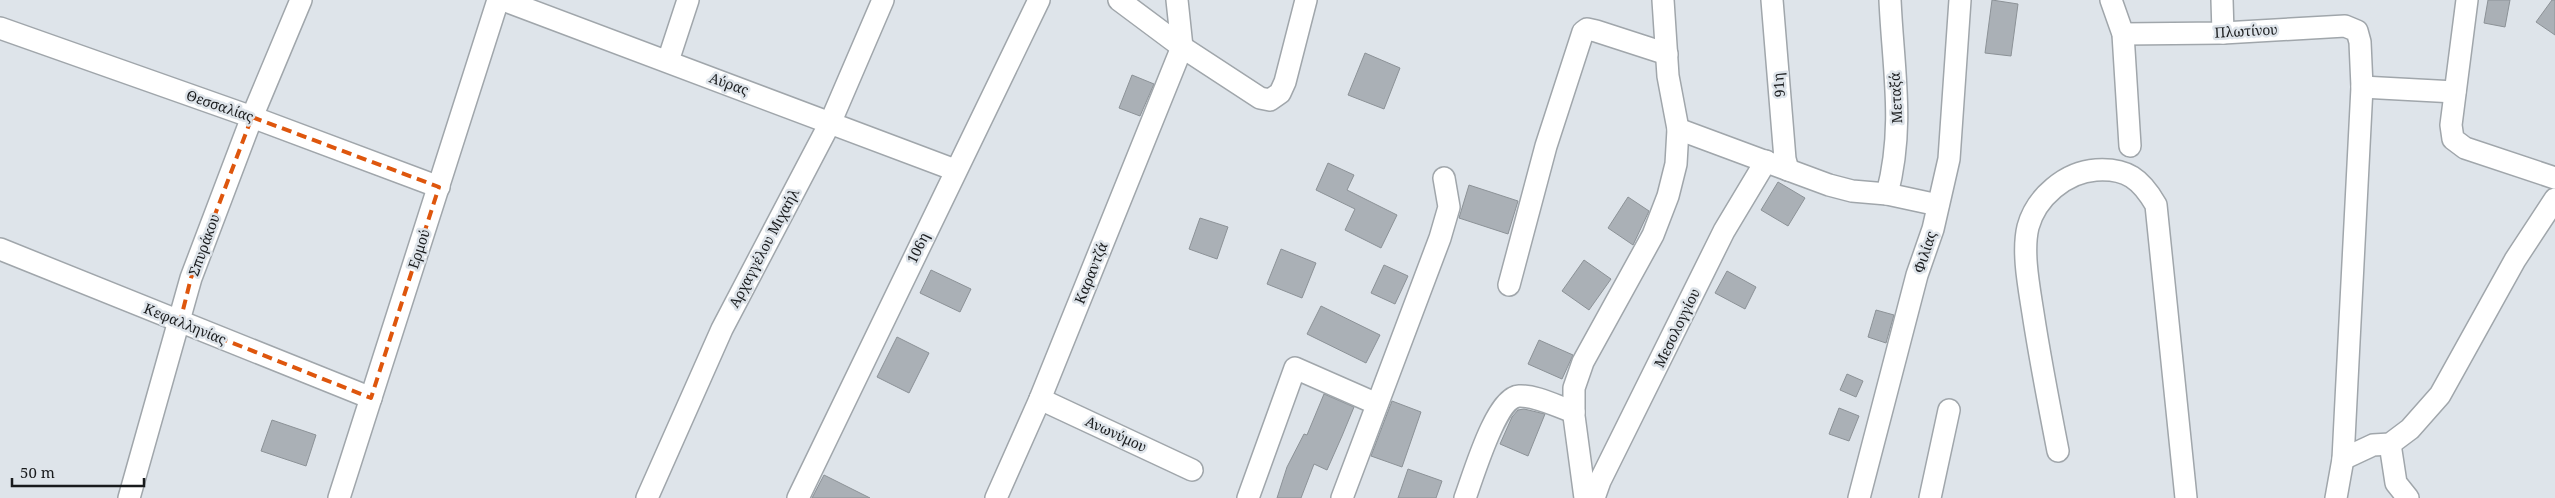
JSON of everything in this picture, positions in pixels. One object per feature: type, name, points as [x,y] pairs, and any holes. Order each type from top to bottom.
[{"type":"street","name":"Σπυράκου","points":[[129,498],[191,278],[252,117],[301,0]]},
{"type":"street","name":"Ερμού","points":[[338,498],[440,187],[498,0]]},
{"type":"street","name":"Αύρας","points":[[503,0],[831,121],[955,170]]},
{"type":"street","points":[[668,61],[688,0]]},
{"type":"street","name":"Αρχαγγέλου Μιχαήλ","points":[[647,498],[722,329],[831,121],[883,0]]},
{"type":"street","name":"106η","points":[[798,498],[955,170],[1039,0]]},
{"type":"street","points":[[1119,0],[1182,47],[1260,98],[1270,100],[1280,94],[1285,82],[1306,0]]},
{"type":"street","points":[[1177,0],[1182,47]]},
{"type":"street","points":[[1585,498],[1574,412],[1574,388],[1583,362],[1653,235],[1668,196],[1676,164],[1678,129],[1671,94],[1664,0]]},
{"type":"street","name":"91η","points":[[1772,0],[1785,159],[1788,170]]},
{"type":"street","name":"Μεταξά","points":[[1887,194],[1897,139],[1898,102],[1890,0]]},
{"type":"street","name":"Φιλίας","points":[[1859,498],[1949,159],[1960,0]]},
{"type":"street","points":[[2111,0],[2123,34],[2130,146]]},
{"type":"street","points":[[2222,0],[2223,32]]},
{"type":"street","points":[[2467,0],[2451,125],[2453,140],[2465,148],[2555,178]]},
{"type":"street","name":"Πλωτίνου","points":[[2123,34],[2223,32],[2345,26],[2356,31],[2360,42],[2362,87]]},
{"type":"street","name":"Θεσσαλίας","points":[[0,28],[252,117],[440,187]]},
{"type":"street","points":[[1510,285],[1546,146],[1583,32],[1587,29],[1596,31],[1667,54]]},
{"type":"street","name":"Καραντζά","points":[[996,498],[1040,399],[1182,47]]},
{"type":"street","points":[[2336,498],[2343,459],[2362,87],[2455,92]]},
{"type":"street","points":[[1678,129],[1788,170],[1852,191],[1887,194],[1938,205]]},
{"type":"street","name":"Μεσολογγίου","points":[[1594,498],[1600,481],[1724,231],[1766,161]]},
{"type":"street","points":[[2058,451],[2027,276],[2028,228],[2035,208],[2051,190],[2081,171],[2110,169],[2132,176],[2146,188],[2156,205],[2186,498]]},
{"type":"street","points":[[1342,498],[1440,238],[1449,207],[1444,178]]},
{"type":"street","points":[[2343,459],[2373,445],[2390,444],[2410,429],[2440,395],[2515,260],[2555,200]]},
{"type":"street","name":"Κεφαλληνίας","points":[[0,249],[371,398]]},
{"type":"street","points":[[1248,498],[1295,368],[1377,404]]},
{"type":"street","points":[[1465,498],[1498,413],[1508,400],[1518,396],[1527,397],[1574,412]]},
{"type":"street","name":"Ανωνύμου","points":[[1040,399],[1192,470]]},
{"type":"street","points":[[1930,498],[1949,410]]},
{"type":"street","points":[[2390,444],[2396,483],[2408,498]]},
{"type":"highlighted area","points":[[252,117],[439,187],[371,398],[180,322],[191,278]]},
{"type":"building","points":[[1992,0],[2018,4],[2011,56],[1985,53]]},
{"type":"building","points":[[2488,0],[2510,0],[2505,27],[2484,23]]},
{"type":"building","points":[[2552,0],[2555,0],[2555,35],[2536,22]]},
{"type":"building","points":[[1365,53],[1400,68],[1384,109],[1348,95]]},
{"type":"building","points":[[1132,75],[1154,84],[1140,116],[1119,108]]},
{"type":"building","points":[[1328,163],[1354,175],[1347,190],[1397,215],[1381,248],[1345,230],[1355,209],[1316,190]]},
{"type":"building","points":[[1778,182],[1805,198],[1788,226],[1761,210]]},
{"type":"building","points":[[1469,185],[1518,201],[1508,234],[1459,218]]},
{"type":"building","points":[[1628,197],[1649,211],[1633,245],[1608,228]]},
{"type":"building","points":[[1200,218],[1228,227],[1217,259],[1189,249]]},
{"type":"building","points":[[1281,249],[1316,263],[1302,298],[1267,284]]},
{"type":"building","points":[[1584,260],[1611,279],[1589,310],[1562,291]]},
{"type":"building","points":[[1384,265],[1408,276],[1395,304],[1371,293]]},
{"type":"building","points":[[931,270],[971,289],[960,312],[920,293]]},
{"type":"building","points":[[1727,271],[1756,287],[1745,309],[1715,293]]},
{"type":"building","points":[[1321,306],[1380,335],[1366,363],[1307,334]]},
{"type":"building","points":[[1876,310],[1894,315],[1886,343],[1868,337]]},
{"type":"building","points":[[897,337],[929,353],[909,393],[877,377]]},
{"type":"building","points":[[1539,340],[1573,355],[1562,379],[1528,364]]},
{"type":"building","points":[[1847,374],[1863,381],[1856,397],[1840,390]]},
{"type":"building","points":[[1324,394],[1354,407],[1327,470],[1314,464],[1301,498],[1277,498],[1287,467],[1304,434],[1307,435]]},
{"type":"building","points":[[1392,401],[1421,412],[1402,467],[1371,456]]},
{"type":"building","points":[[1839,408],[1859,416],[1849,441],[1829,434]]},
{"type":"building","points":[[1524,409],[1545,414],[1528,456],[1500,444],[1512,417],[1518,410]]},
{"type":"building","points":[[272,420],[316,435],[306,466],[261,451]]},
{"type":"building","points":[[1408,469],[1442,481],[1436,498],[1398,498]]},
{"type":"building","points":[[824,475],[870,498],[812,498]]}]
